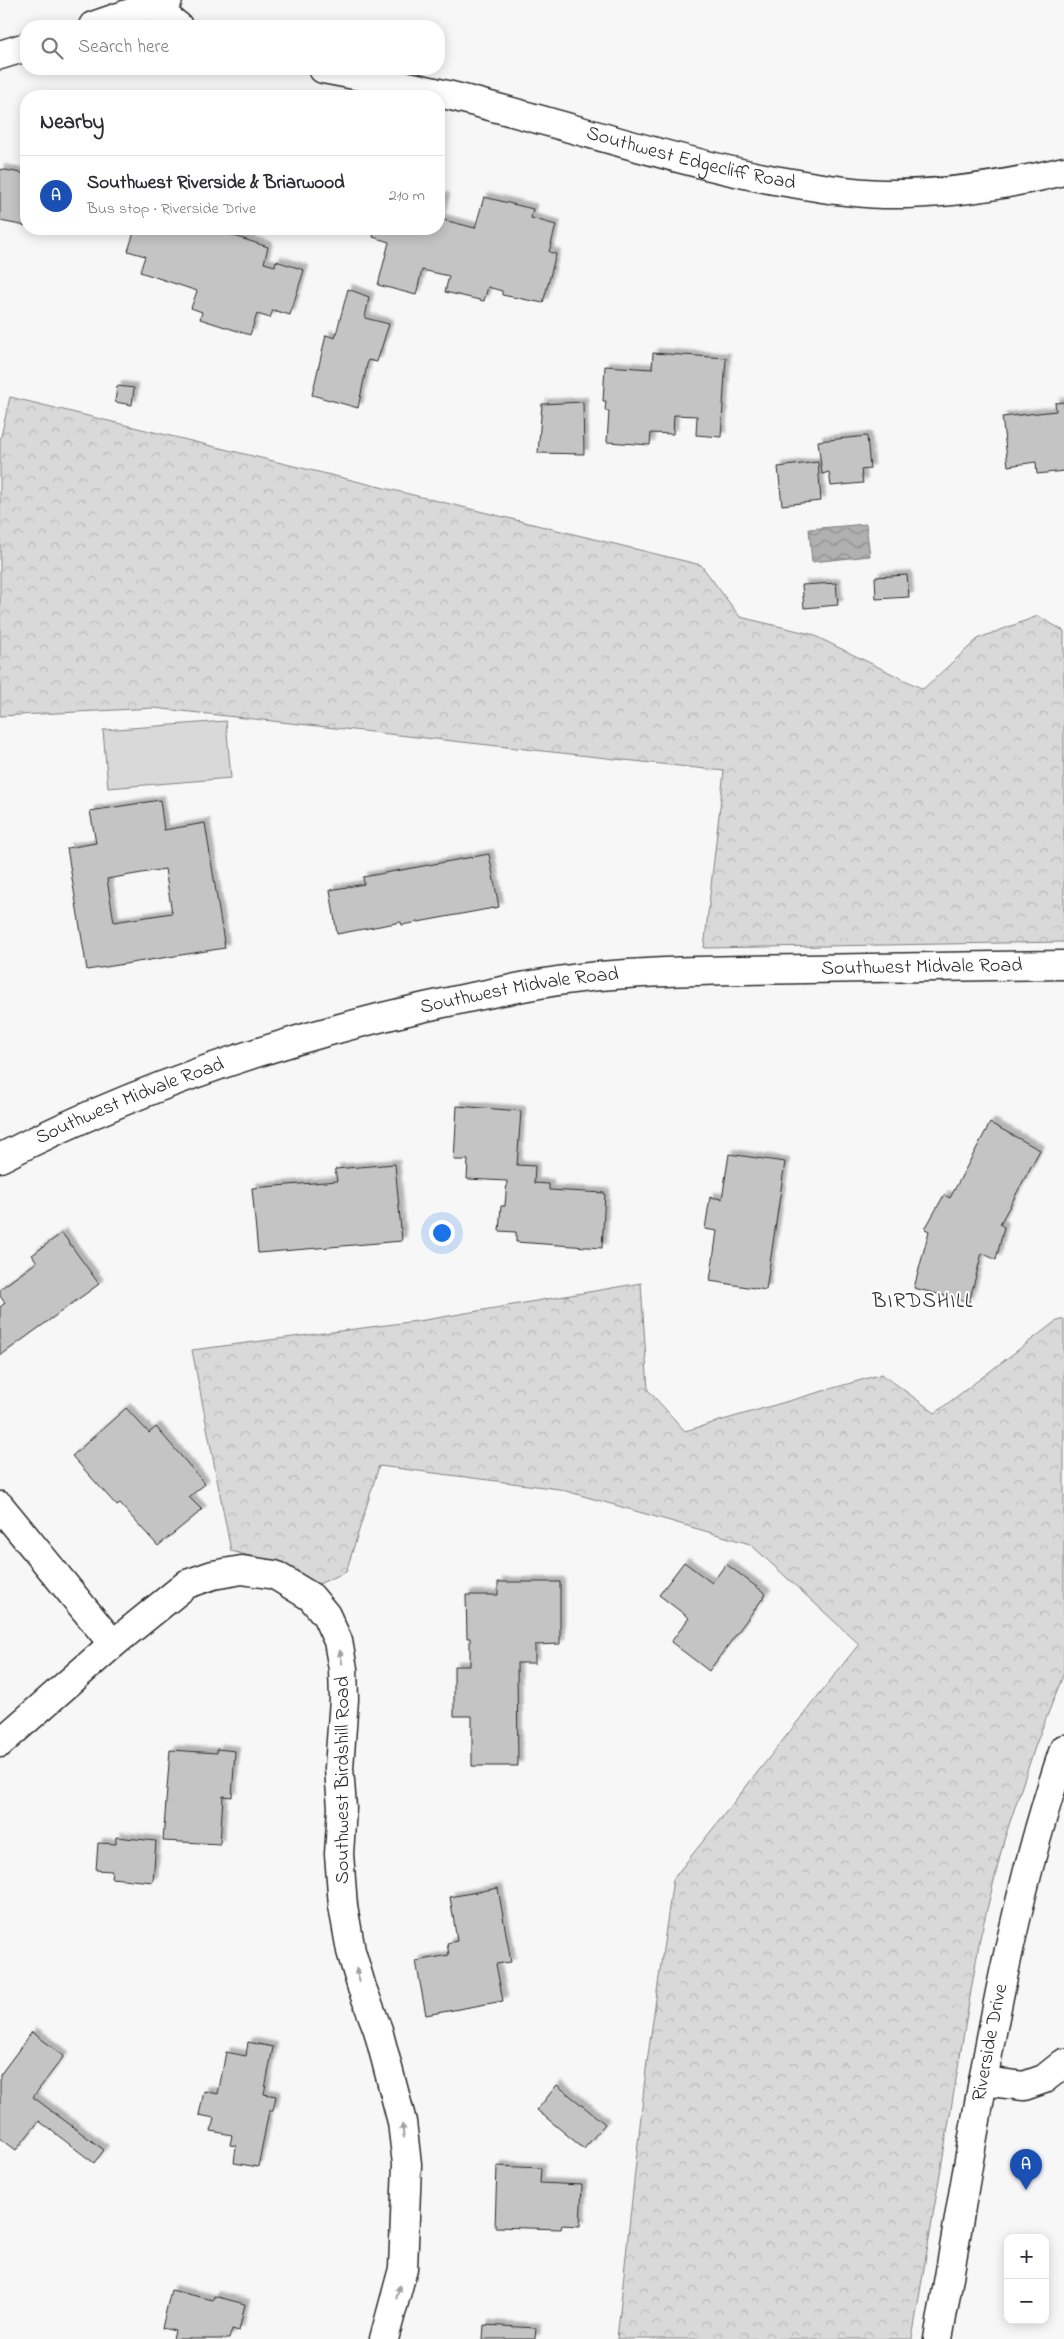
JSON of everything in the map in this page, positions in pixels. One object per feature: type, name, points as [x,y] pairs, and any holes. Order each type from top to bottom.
[{"type":"street","points":[[110,20],[160,3],[173,20]]},
{"type":"street","points":[[0,55],[20,49]]},
{"type":"street","name":"Southwest Edgecliff Road","points":[[354,75],[430,90]]},
{"type":"street","name":"Southwest Edgecliff Road","points":[[445,94],[709,166],[820,188],[884,194],[912,193],[998,184],[1064,171]]},
{"type":"street","name":"Southwest Midvale Road","points":[[0,1158],[96,1114],[189,1076],[252,1055],[412,1009],[543,983],[612,975],[704,971],[1064,965]]},
{"type":"street","points":[[0,1506],[112,1644]]},
{"type":"street","name":"Southwest Birdshill Road","points":[[0,1743],[112,1644],[187,1584],[213,1574],[242,1570],[276,1574],[311,1597],[326,1615],[338,1641],[343,1669],[344,1699],[340,1768],[342,1808],[340,1854],[343,1906],[354,1960],[378,2030],[402,2122],[407,2164],[404,2269],[384,2339]]},
{"type":"street","name":"Riverside Drive","points":[[938,2339],[983,2081],[1011,1939],[1046,1802],[1064,1749]]},
{"type":"street","points":[[983,2081],[1024,2086],[1044,2079],[1064,2063]]},
{"type":"green space","points":[[10,397],[701,565],[740,617],[811,634],[923,689],[979,638],[1038,616],[1064,631],[1064,942],[704,948],[724,771],[154,708],[0,716],[0,440]]},
{"type":"green space","points":[[226,721],[231,778],[108,788],[103,730]]},
{"type":"green space","points":[[641,1283],[648,1390],[685,1431],[882,1374],[935,1413],[1055,1322],[1064,1319],[1064,1673],[1036,1744],[1004,1840],[980,1938],[912,2339],[617,2339],[646,2069],[673,1879],[859,1644],[750,1544],[559,1489],[379,1466],[346,1572],[314,1586],[288,1566],[231,1551],[192,1350],[425,1320]]},
{"type":"water","points":[[866,524],[870,556],[812,562],[809,529]]},
{"type":"building","points":[[0,169],[20,173],[20,225],[0,221]]},
{"type":"building","points":[[484,197],[533,209],[531,218],[556,225],[549,252],[556,254],[543,303],[502,295],[502,291],[488,287],[484,301],[445,292],[449,276],[422,270],[416,295],[378,285],[389,242],[373,237],[374,235],[445,235],[445,220],[475,228]]},
{"type":"building","points":[[133,235],[231,235],[268,247],[264,263],[275,266],[276,261],[304,270],[290,315],[273,310],[270,318],[257,314],[250,335],[200,319],[202,312],[191,308],[197,291],[140,272],[145,256],[128,251]]},
{"type":"building","points":[[348,289],[369,297],[365,318],[389,324],[377,362],[368,360],[358,408],[312,395],[326,335],[335,338]]},
{"type":"building","points":[[653,353],[726,358],[721,437],[696,435],[697,416],[674,415],[673,434],[651,433],[650,445],[607,442],[609,411],[605,411],[606,401],[603,401],[605,366],[652,369]]},
{"type":"building","points":[[117,386],[134,388],[132,405],[115,402]]},
{"type":"building","points":[[583,402],[584,454],[538,453],[542,404]]},
{"type":"building","points":[[1064,402],[1064,471],[1037,474],[1036,462],[1008,466],[1002,417],[1056,411],[1055,403]]},
{"type":"building","points":[[867,436],[870,469],[861,470],[863,483],[831,486],[829,472],[822,474],[818,441]]},
{"type":"building","points":[[818,462],[821,501],[782,505],[778,467]]},
{"type":"building","points":[[907,575],[909,597],[876,599],[875,577]]},
{"type":"building","points":[[836,583],[838,605],[804,608],[802,585]]},
{"type":"building","points":[[160,800],[164,830],[205,823],[225,948],[87,970],[67,848],[96,843],[90,811]],"holes":[[[165,869],[172,913],[114,922],[107,879]]]},
{"type":"building","points":[[489,854],[499,907],[402,925],[401,922],[337,934],[330,890],[364,884],[363,877]]},
{"type":"building","points":[[457,1106],[521,1111],[517,1165],[535,1166],[534,1183],[549,1184],[549,1190],[605,1193],[602,1248],[516,1242],[516,1232],[499,1231],[501,1206],[505,1206],[507,1181],[467,1179],[468,1160],[454,1160]]},
{"type":"building","points":[[990,1123],[1040,1150],[1000,1224],[1004,1227],[996,1260],[982,1253],[969,1302],[914,1288],[929,1231],[925,1229],[944,1195],[950,1198]]},
{"type":"building","points":[[729,1154],[785,1162],[766,1290],[710,1281],[717,1231],[705,1229],[710,1197],[722,1199]]},
{"type":"building","points":[[395,1164],[402,1241],[258,1253],[252,1188],[337,1181],[335,1169]]},
{"type":"building","points":[[62,1233],[99,1284],[0,1356],[0,1307],[5,1303],[0,1296],[0,1289],[37,1262],[32,1255]]},
{"type":"building","points":[[126,1408],[149,1433],[156,1427],[205,1484],[189,1497],[202,1510],[158,1546],[120,1504],[117,1506],[72,1456]]},
{"type":"building","points":[[684,1562],[712,1583],[726,1564],[766,1594],[709,1671],[671,1642],[689,1618],[659,1595]]},
{"type":"building","points":[[498,1582],[560,1582],[560,1644],[535,1645],[535,1663],[517,1663],[518,1766],[472,1766],[472,1716],[454,1716],[454,1666],[470,1666],[470,1638],[467,1638],[466,1595],[498,1595]]},
{"type":"building","points":[[217,1749],[235,1751],[232,1797],[223,1796],[220,1844],[163,1841],[170,1750],[217,1753]]},
{"type":"building","points":[[116,1837],[156,1841],[153,1882],[111,1878],[112,1871],[96,1870],[98,1843],[116,1844]]},
{"type":"building","points":[[498,1888],[511,1962],[496,1964],[503,2001],[426,2015],[416,1961],[449,1955],[447,1943],[457,1941],[450,1897]]},
{"type":"building","points":[[32,2032],[64,2056],[33,2097],[104,2150],[94,2163],[39,2121],[16,2150],[0,2138],[0,2075]]},
{"type":"building","points":[[248,2042],[273,2047],[264,2094],[276,2096],[273,2111],[269,2111],[258,2167],[234,2163],[236,2146],[230,2145],[232,2135],[211,2131],[214,2118],[199,2115],[204,2091],[218,2094],[226,2052],[246,2056]]},
{"type":"building","points":[[557,2085],[605,2124],[584,2149],[537,2110]]},
{"type":"building","points":[[497,2166],[541,2168],[540,2183],[582,2185],[580,2226],[562,2225],[561,2229],[495,2227]]},
{"type":"building","points":[[171,2290],[213,2300],[214,2296],[245,2304],[239,2331],[232,2329],[229,2339],[173,2339],[175,2331],[162,2328]]},
{"type":"building","points":[[484,2325],[536,2328],[535,2339],[483,2339]]},
{"type":"place","name":"Southwest Riverside & Briarwood","points":[[1026,2190]]},
{"type":"district","name":"BIRDSHILL","points":[[923,1302]]}]
